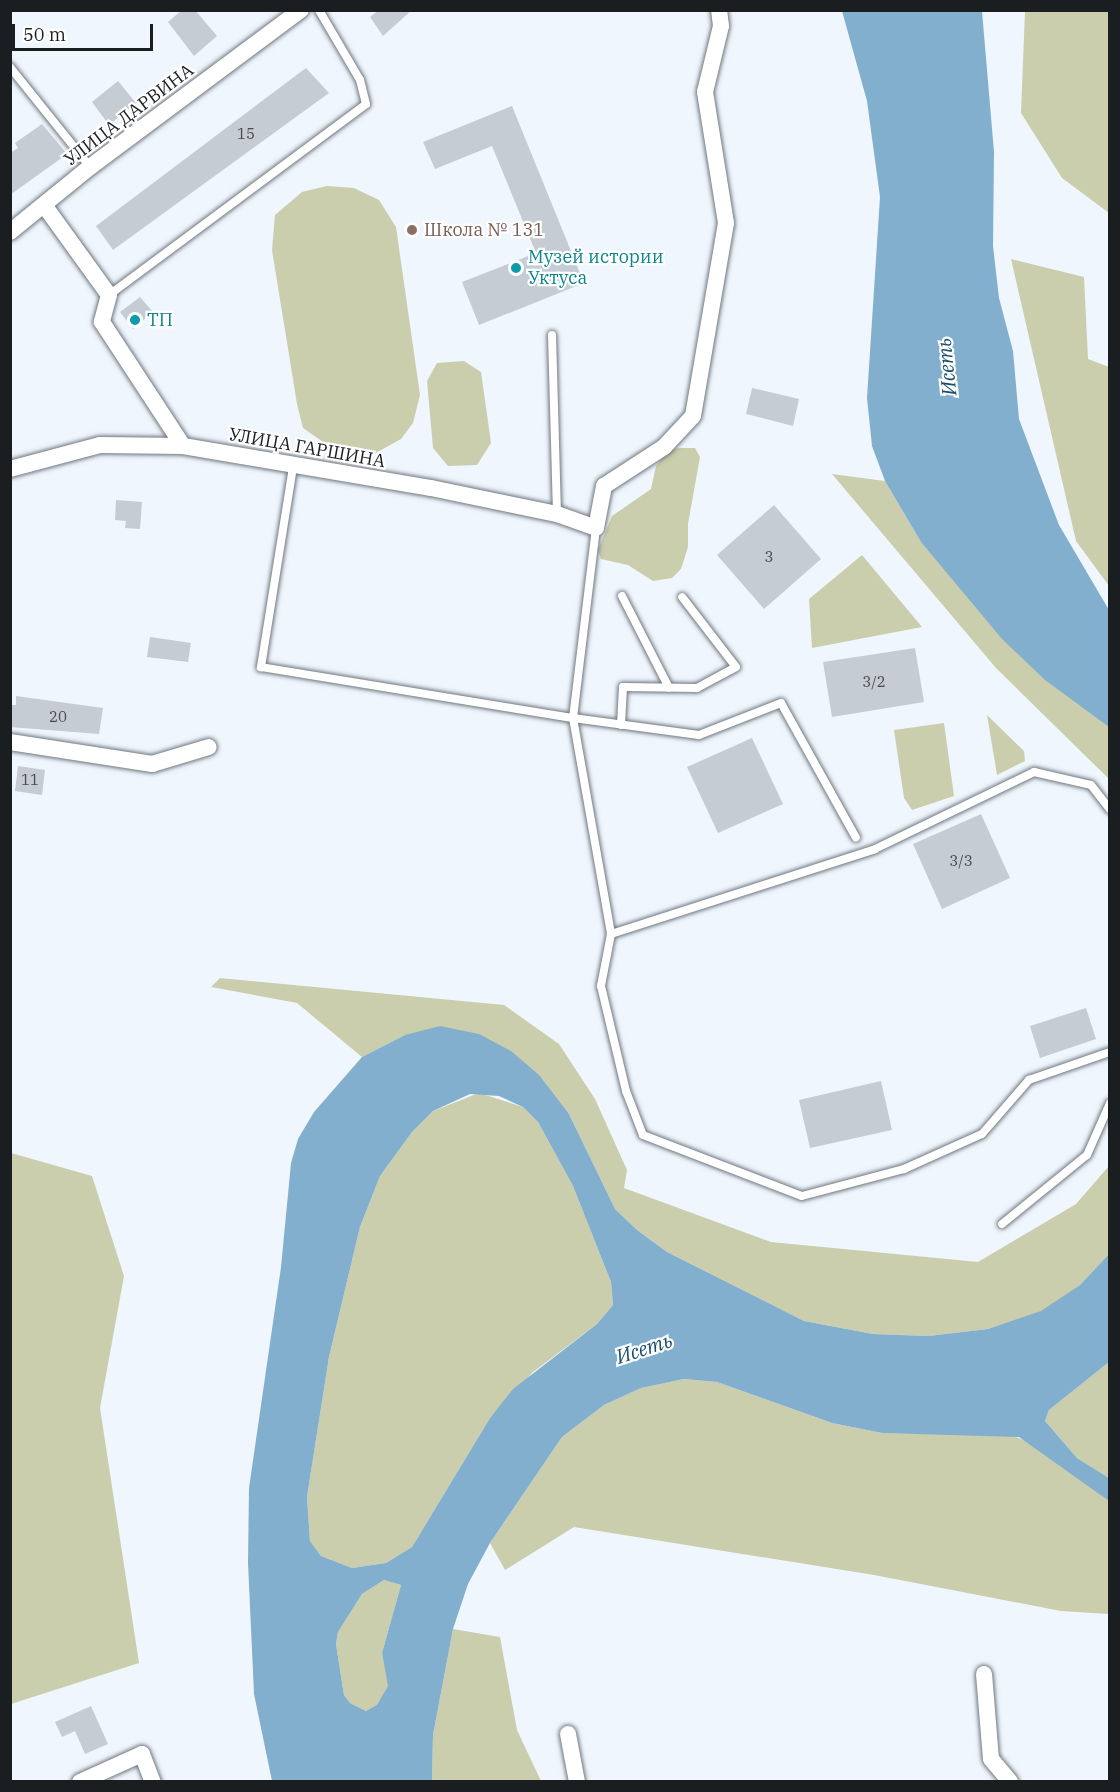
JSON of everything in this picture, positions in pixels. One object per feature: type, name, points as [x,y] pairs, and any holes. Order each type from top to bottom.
[{"type":"street","name":"УЛИЦА ДАРВИНА","points":[[10,232],[90,167],[301,10]]},
{"type":"street","points":[[596,528],[604,486],[664,447],[693,416],[726,222],[705,92],[721,26],[719,10]]},
{"type":"street","points":[[44,205],[109,295],[102,322],[183,446]]},
{"type":"street","name":"УЛИЦА ГАРШИНА","points":[[10,469],[100,445],[183,446],[557,514],[596,528]]},
{"type":"street","points":[[10,742],[152,764],[209,747]]},
{"type":"street","points":[[984,1674],[991,1759],[1010,1782]]},
{"type":"street","points":[[568,1734],[577,1782]]},
{"type":"street","points":[[80,1782],[141,1754],[153,1782]]},
{"type":"lane","points":[[109,295],[366,104],[360,80],[319,10]]},
{"type":"lane","points":[[10,67],[90,167]]},
{"type":"lane","points":[[552,335],[557,514]]},
{"type":"lane","points":[[292,467],[261,667],[573,718],[699,735],[781,703],[856,838]]},
{"type":"lane","points":[[596,528],[573,718],[611,934],[601,986],[626,1091],[643,1135],[802,1196],[904,1168],[982,1134],[1029,1080],[1110,1052]]},
{"type":"lane","points":[[622,596],[669,688]]},
{"type":"lane","points":[[621,725],[623,687],[697,688],[736,667],[682,597]]},
{"type":"lane","points":[[611,934],[875,849],[1034,772],[1091,785],[1110,809]]},
{"type":"lane","points":[[1002,1224],[1087,1155],[1110,1103]]},
{"type":"green space","points":[[1025,11],[1109,11],[1109,213],[1062,178],[1021,113]]},
{"type":"green space","points":[[327,186],[354,188],[379,200],[396,227],[420,395],[413,423],[401,439],[372,455],[339,453],[303,428],[297,404],[272,250],[275,215],[302,192]]},
{"type":"green space","points":[[1011,259],[1084,277],[1088,359],[1109,367],[1109,586],[1076,541]]},
{"type":"green space","points":[[464,361],[481,372],[491,443],[477,465],[448,466],[433,448],[427,381],[437,363]]},
{"type":"green space","points":[[678,448],[695,448],[700,457],[688,524],[688,547],[681,569],[672,578],[653,581],[628,565],[601,559],[598,550],[612,516],[651,489],[656,466],[667,452]]},
{"type":"green space","points":[[832,474],[885,481],[921,542],[1085,708],[1109,727],[1109,779],[996,668]]},
{"type":"green space","points":[[862,555],[922,627],[812,648],[809,599]]},
{"type":"green space","points":[[987,715],[1024,751],[1025,761],[997,775]]},
{"type":"green space","points":[[944,723],[954,796],[912,810],[904,798],[894,730]]},
{"type":"green space","points":[[220,978],[504,1005],[559,1044],[595,1099],[627,1170],[624,1188],[771,1242],[978,1262],[1076,1204],[1109,1166],[1109,1254],[1080,1285],[1041,1312],[988,1329],[928,1336],[873,1334],[804,1321],[667,1252],[637,1230],[615,1209],[569,1114],[405,1035],[362,1057],[297,1003],[211,987]]},
{"type":"green space","points":[[479,1093],[523,1107],[538,1122],[573,1186],[611,1282],[613,1305],[597,1324],[533,1372],[490,1418],[412,1547],[386,1563],[352,1568],[321,1556],[310,1541],[307,1497],[329,1357],[360,1227],[380,1176],[412,1132],[433,1111]]},
{"type":"green space","points":[[11,1153],[92,1176],[124,1276],[100,1408],[139,1663],[11,1704]]},
{"type":"green space","points":[[1109,1362],[1109,1478],[1077,1458],[1045,1421],[1049,1410]]},
{"type":"green space","points":[[684,1379],[717,1382],[832,1423],[882,1433],[1011,1435],[1031,1443],[1109,1501],[1109,1614],[1061,1611],[874,1575],[574,1527],[505,1570],[490,1543],[562,1437],[604,1405],[641,1388]]},
{"type":"green space","points":[[384,1580],[401,1585],[382,1653],[389,1686],[377,1706],[366,1711],[350,1703],[344,1695],[336,1644],[338,1632],[362,1594]]},
{"type":"green space","points":[[453,1629],[500,1637],[517,1730],[541,1781],[432,1782],[433,1735]]},
{"type":"water","name":"Исеть","points":[[842,11],[982,11],[994,152],[993,246],[999,298],[1013,351],[1019,419],[1059,525],[1109,610],[1109,727],[1045,680],[1002,639],[921,542],[885,481],[872,446],[867,398],[880,197],[867,101]]},
{"type":"water","name":"Исеть","points":[[440,1026],[479,1034],[511,1051],[539,1075],[569,1114],[615,1209],[637,1230],[667,1252],[804,1321],[873,1334],[928,1336],[988,1329],[1041,1311],[1080,1285],[1109,1254],[1109,1362],[1049,1410],[1045,1421],[1077,1458],[1109,1478],[1109,1501],[1019,1437],[882,1433],[832,1423],[717,1382],[684,1379],[641,1388],[604,1405],[562,1437],[490,1543],[468,1584],[453,1629],[433,1735],[432,1781],[272,1781],[254,1694],[248,1563],[249,1488],[281,1267],[291,1163],[298,1139],[314,1112],[362,1057],[405,1035]],"holes":[[[470,1094],[499,1096],[523,1107],[538,1122],[573,1186],[611,1282],[613,1305],[597,1324],[513,1389],[490,1418],[412,1547],[386,1563],[352,1568],[321,1556],[310,1541],[307,1497],[329,1357],[360,1227],[380,1176],[412,1132],[433,1111]],[[384,1580],[401,1585],[382,1653],[388,1686],[377,1705],[366,1711],[350,1703],[344,1695],[336,1644],[338,1632],[362,1594]]]},
{"type":"building","points":[[182,10],[195,10],[217,36],[194,56],[168,22]]},
{"type":"building","points":[[379,10],[412,10],[383,36],[370,17]]},
{"type":"building","points":[[306,68],[329,93],[113,250],[96,226]]},
{"type":"building","points":[[118,81],[136,103],[109,125],[92,102]]},
{"type":"building","points":[[512,106],[584,283],[479,325],[462,282],[536,253],[492,146],[435,169],[423,142]]},
{"type":"building","points":[[42,124],[67,154],[10,195],[10,153],[18,148],[15,143]]},
{"type":"building","name":"ТП","points":[[140,297],[153,312],[133,329],[120,312]]},
{"type":"building","points":[[752,388],[799,399],[793,426],[746,414]]},
{"type":"building","points":[[116,500],[142,502],[140,529],[125,528],[126,521],[115,520]]},
{"type":"building","points":[[774,505],[821,559],[764,609],[717,555]]},
{"type":"building","points":[[150,637],[191,643],[188,662],[147,657]]},
{"type":"building","points":[[915,648],[924,702],[832,717],[823,662]]},
{"type":"building","points":[[16,696],[103,708],[99,734],[10,727],[10,705],[16,705]]},
{"type":"building","points":[[752,738],[783,804],[718,833],[687,767]]},
{"type":"building","points":[[18,766],[45,770],[42,795],[15,791]]},
{"type":"building","points":[[981,814],[1010,878],[942,909],[913,844]]},
{"type":"building","points":[[1086,1008],[1096,1039],[1040,1058],[1030,1026]]},
{"type":"building","points":[[881,1081],[892,1130],[810,1148],[799,1100]]},
{"type":"building","points":[[91,1706],[108,1744],[85,1754],[75,1731],[62,1737],[55,1722]]},
{"type":"place","name":"Школа № 131","points":[[412,230]]},
{"type":"place","name":"Музей истории Уктуса","points":[[516,268]]},
{"type":"place","name":"ТП","points":[[135,320]]}]
